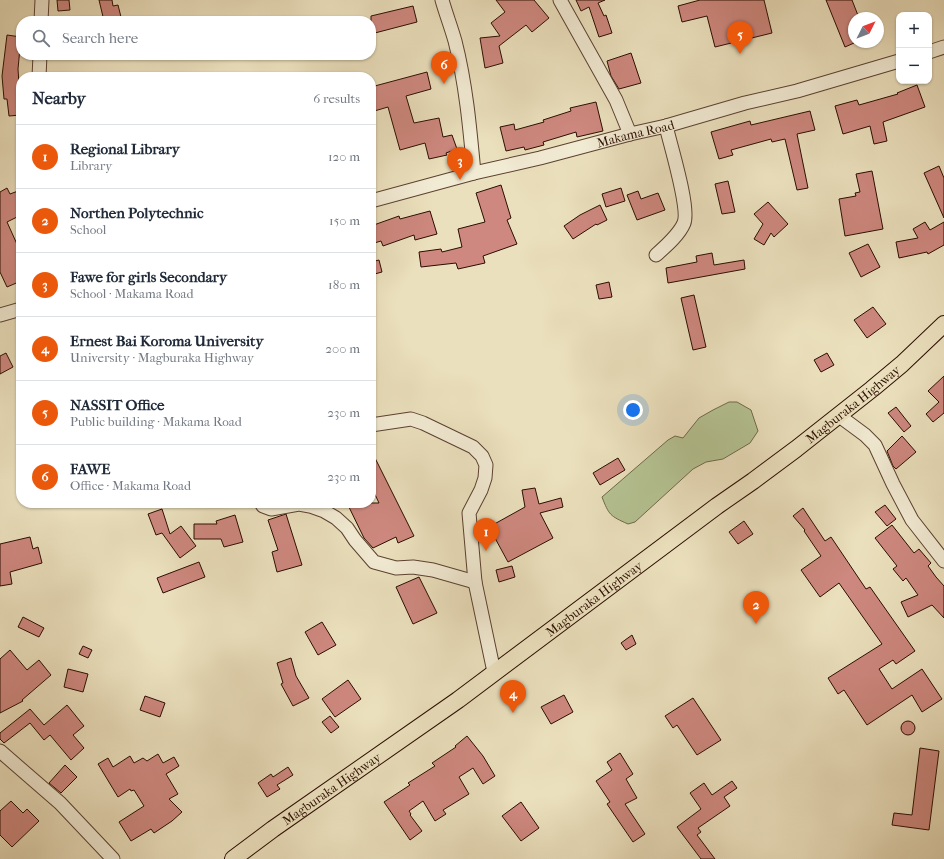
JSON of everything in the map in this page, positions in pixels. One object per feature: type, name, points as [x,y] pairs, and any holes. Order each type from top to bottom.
[{"type":"main road","name":"Magburaka Highway","points":[[233,859],[273,829],[458,700],[717,506],[796,449],[902,364],[944,324]]},
{"type":"street","points":[[41,16],[42,0]]},
{"type":"street","points":[[442,0],[462,74],[470,130],[474,173]]},
{"type":"street","points":[[560,0],[616,100],[630,134]]},
{"type":"street","points":[[932,51],[944,47]]},
{"type":"street","points":[[39,72],[40,60]]},
{"type":"street","name":"Makama Road","points":[[376,200],[474,173],[666,126],[745,103],[797,91],[896,62]]},
{"type":"street","points":[[656,255],[667,246],[685,222],[685,206],[682,190],[666,126]]},
{"type":"street","points":[[0,315],[16,310]]},
{"type":"street","points":[[838,415],[865,435],[875,446],[912,520],[944,561]]},
{"type":"street","points":[[376,423],[411,419],[423,423],[473,447],[482,456],[486,465],[485,478],[481,490],[469,513],[475,582],[494,672]]},
{"type":"street","points":[[316,508],[336,518],[347,528],[374,562],[396,568],[413,567],[433,570],[475,582]]},
{"type":"street","points":[[0,752],[60,803],[113,859]]},
{"type":"green space","points":[[729,402],[737,402],[751,410],[758,431],[750,443],[723,459],[706,462],[693,469],[635,522],[628,524],[617,519],[611,514],[606,508],[602,497],[668,440],[675,436],[683,438],[699,418]]},
{"type":"building","points":[[57,0],[69,0],[70,10],[58,11]]},
{"type":"building","points":[[99,0],[112,0],[113,6],[118,5],[121,16],[103,16]]},
{"type":"building","points":[[496,0],[534,0],[549,18],[532,32],[526,25],[499,46],[503,63],[485,68],[480,38],[500,36],[491,23],[505,12]]},
{"type":"building","points":[[576,0],[605,0],[598,3],[604,16],[606,15],[612,33],[599,37],[589,7],[581,11]]},
{"type":"building","points":[[700,0],[764,0],[772,33],[715,47],[707,16],[682,22],[678,6]]},
{"type":"building","points":[[826,0],[852,0],[857,12],[848,12],[848,46],[845,47]]},
{"type":"building","points":[[413,6],[417,22],[376,33],[376,16],[371,16]]},
{"type":"building","points":[[7,35],[16,36],[16,60],[19,60],[18,72],[16,72],[16,115],[9,116],[7,99],[4,99],[2,76]]},
{"type":"building","points":[[631,53],[641,83],[619,89],[611,76],[607,61]]},
{"type":"building","points":[[427,72],[431,89],[406,96],[414,123],[439,118],[443,137],[452,135],[457,149],[446,153],[447,155],[429,159],[425,143],[400,150],[388,107],[376,111],[376,86]]},
{"type":"building","points":[[917,85],[925,107],[883,122],[887,141],[874,144],[870,126],[843,134],[835,106],[857,100],[859,105],[898,94],[897,93]]},
{"type":"building","points":[[596,102],[603,131],[577,137],[576,132],[543,142],[544,145],[525,150],[524,147],[506,151],[500,127],[514,124],[515,130],[544,122],[543,120],[571,111],[570,108]]},
{"type":"building","points":[[810,111],[815,130],[797,134],[808,188],[797,190],[785,139],[772,142],[771,139],[731,150],[733,155],[719,159],[711,132],[750,121],[751,125]]},
{"type":"building","points":[[939,166],[944,178],[944,218],[924,173]]},
{"type":"building","points":[[872,171],[883,229],[845,236],[839,199],[856,196],[855,193],[860,192],[856,174]]},
{"type":"building","points":[[728,181],[735,212],[722,214],[715,184]]},
{"type":"building","points":[[501,185],[511,218],[507,220],[517,244],[483,256],[485,263],[458,269],[456,263],[421,267],[419,252],[441,249],[442,252],[462,247],[458,229],[485,222],[476,193]]},
{"type":"building","points":[[7,188],[10,194],[16,192],[16,218],[7,222],[16,242],[16,283],[7,287],[0,272],[0,192]]},
{"type":"building","points":[[621,188],[625,201],[606,207],[602,194]]},
{"type":"building","points":[[638,191],[641,199],[658,193],[665,210],[637,220],[627,195]]},
{"type":"building","points":[[768,202],[788,224],[774,237],[771,233],[764,245],[754,239],[763,224],[754,214]]},
{"type":"building","points":[[600,205],[607,220],[597,225],[596,224],[573,239],[564,226],[580,215]]},
{"type":"building","points":[[430,211],[437,234],[415,240],[414,235],[383,246],[381,241],[376,242],[376,224],[399,216],[400,219]]},
{"type":"building","points":[[925,222],[930,230],[944,222],[944,245],[928,254],[927,252],[899,258],[896,242],[918,238],[913,229]]},
{"type":"building","points":[[868,244],[880,267],[861,277],[849,253]]},
{"type":"building","points":[[712,253],[714,265],[744,260],[745,269],[668,283],[666,268],[697,262],[696,256]]},
{"type":"building","points":[[379,260],[382,272],[376,274],[376,261]]},
{"type":"building","points":[[609,282],[612,297],[599,299],[596,285]]},
{"type":"building","points":[[694,295],[706,347],[693,350],[681,298]]},
{"type":"building","points":[[873,307],[886,324],[867,338],[854,320]]},
{"type":"building","points":[[6,353],[13,367],[0,374],[0,356]]},
{"type":"building","points":[[827,353],[834,365],[821,372],[814,360]]},
{"type":"building","points":[[944,376],[944,413],[933,422],[926,414],[939,402],[928,391]]},
{"type":"building","points":[[896,407],[911,426],[904,432],[888,413]]},
{"type":"building","points":[[902,436],[916,452],[896,469],[893,466],[887,451]]},
{"type":"building","points":[[618,458],[625,470],[600,485],[593,473]]},
{"type":"building","points":[[376,460],[414,536],[398,543],[396,537],[373,548],[364,538],[349,508],[376,508],[376,503],[379,503],[376,497]]},
{"type":"building","points":[[535,488],[539,504],[561,498],[563,507],[540,513],[553,538],[508,562],[489,527],[525,507],[522,490]]},
{"type":"building","points":[[885,505],[896,519],[887,526],[875,512]]},
{"type":"building","points":[[803,508],[825,541],[831,537],[866,589],[870,587],[915,651],[896,664],[893,660],[879,669],[892,689],[922,669],[942,699],[922,712],[912,695],[867,725],[844,690],[838,694],[828,678],[882,644],[839,583],[820,597],[801,570],[821,556],[804,531],[805,530],[793,516]]},
{"type":"building","points":[[162,509],[170,534],[181,526],[196,546],[180,558],[162,533],[156,535],[148,514]]},
{"type":"building","points":[[286,514],[302,565],[277,572],[272,552],[278,550],[268,520]]},
{"type":"building","points":[[235,515],[243,542],[224,547],[221,539],[194,539],[194,524],[217,524],[216,521]]},
{"type":"building","points":[[744,521],[753,534],[738,544],[729,532]]},
{"type":"building","points":[[892,525],[914,553],[919,549],[931,563],[928,566],[944,586],[944,618],[932,605],[908,617],[901,602],[918,595],[906,578],[903,581],[893,569],[897,566],[875,538]]},
{"type":"building","points":[[30,537],[33,549],[38,547],[42,563],[10,572],[12,584],[0,586],[0,544]]},
{"type":"building","points":[[199,562],[205,577],[163,593],[157,578]]},
{"type":"building","points":[[512,566],[515,577],[499,582],[496,570]]},
{"type":"building","points":[[419,577],[437,613],[413,624],[396,587]]},
{"type":"building","points":[[23,617],[44,628],[39,637],[18,627]]},
{"type":"building","points":[[322,622],[336,645],[318,655],[305,632]]},
{"type":"building","points":[[632,635],[636,644],[626,650],[621,643]]},
{"type":"building","points":[[83,646],[92,650],[88,658],[79,654]]},
{"type":"building","points":[[10,650],[27,670],[39,660],[51,675],[22,700],[23,701],[0,713],[0,659]]},
{"type":"building","points":[[291,658],[296,676],[309,698],[293,706],[281,684],[283,683],[277,663]]},
{"type":"building","points":[[68,669],[88,674],[83,692],[64,687]]},
{"type":"building","points":[[348,680],[361,699],[335,717],[322,699]]},
{"type":"building","points":[[564,695],[573,712],[551,724],[541,707]]},
{"type":"building","points":[[145,696],[165,703],[160,717],[140,710]]},
{"type":"building","points":[[693,698],[721,740],[697,755],[677,725],[673,728],[665,716]]},
{"type":"building","points":[[67,705],[84,726],[73,735],[84,748],[71,760],[50,735],[44,740],[30,723],[4,743],[0,739],[0,733],[30,709],[44,725]]},
{"type":"building","points":[[330,716],[339,727],[331,733],[322,722]]},
{"type":"building","points":[[905,721],[911,721],[915,725],[915,731],[911,735],[905,735],[901,731],[901,725]]},
{"type":"building","points":[[467,736],[483,756],[495,776],[483,784],[473,768],[459,777],[469,794],[443,810],[446,814],[435,821],[423,801],[409,811],[411,814],[410,815],[422,831],[410,840],[384,802],[410,785],[408,783],[435,766],[432,763],[456,747],[455,746]]},
{"type":"building","points":[[920,748],[939,751],[929,830],[892,825],[894,813],[912,815]]},
{"type":"building","points":[[620,753],[633,774],[626,779],[637,798],[625,804],[645,834],[633,842],[607,804],[610,802],[596,781],[612,770],[607,762]]},
{"type":"building","points":[[158,754],[163,763],[174,757],[179,766],[166,774],[178,794],[169,799],[182,812],[154,833],[151,829],[131,841],[119,822],[144,806],[134,790],[131,791],[130,789],[118,797],[98,764],[108,758],[113,767],[130,756],[134,763],[143,758],[147,761]]},
{"type":"building","points":[[65,765],[77,777],[61,793],[49,783]]},
{"type":"building","points":[[288,767],[293,775],[277,785],[280,789],[267,797],[258,783],[271,774],[273,777]]},
{"type":"building","points":[[732,781],[737,788],[724,797],[730,806],[698,828],[701,832],[697,835],[715,859],[701,859],[677,827],[701,809],[690,793],[704,783],[712,795]]},
{"type":"building","points":[[11,801],[23,813],[27,809],[39,821],[12,847],[0,835],[0,811]]},
{"type":"building","points":[[521,802],[539,828],[521,841],[502,816]]},
{"type":"place","name":"NASSIT Office","points":[[740,54]]},
{"type":"place","name":"FAWE","points":[[444,84]]},
{"type":"place","name":"Fawe for girls Secondary","points":[[460,180]]},
{"type":"place","name":"Regional Library","points":[[486,551]]},
{"type":"place","name":"Northen Polytechnic","points":[[756,624]]},
{"type":"place","name":"Ernest Bai Koroma University","points":[[513,713]]}]
